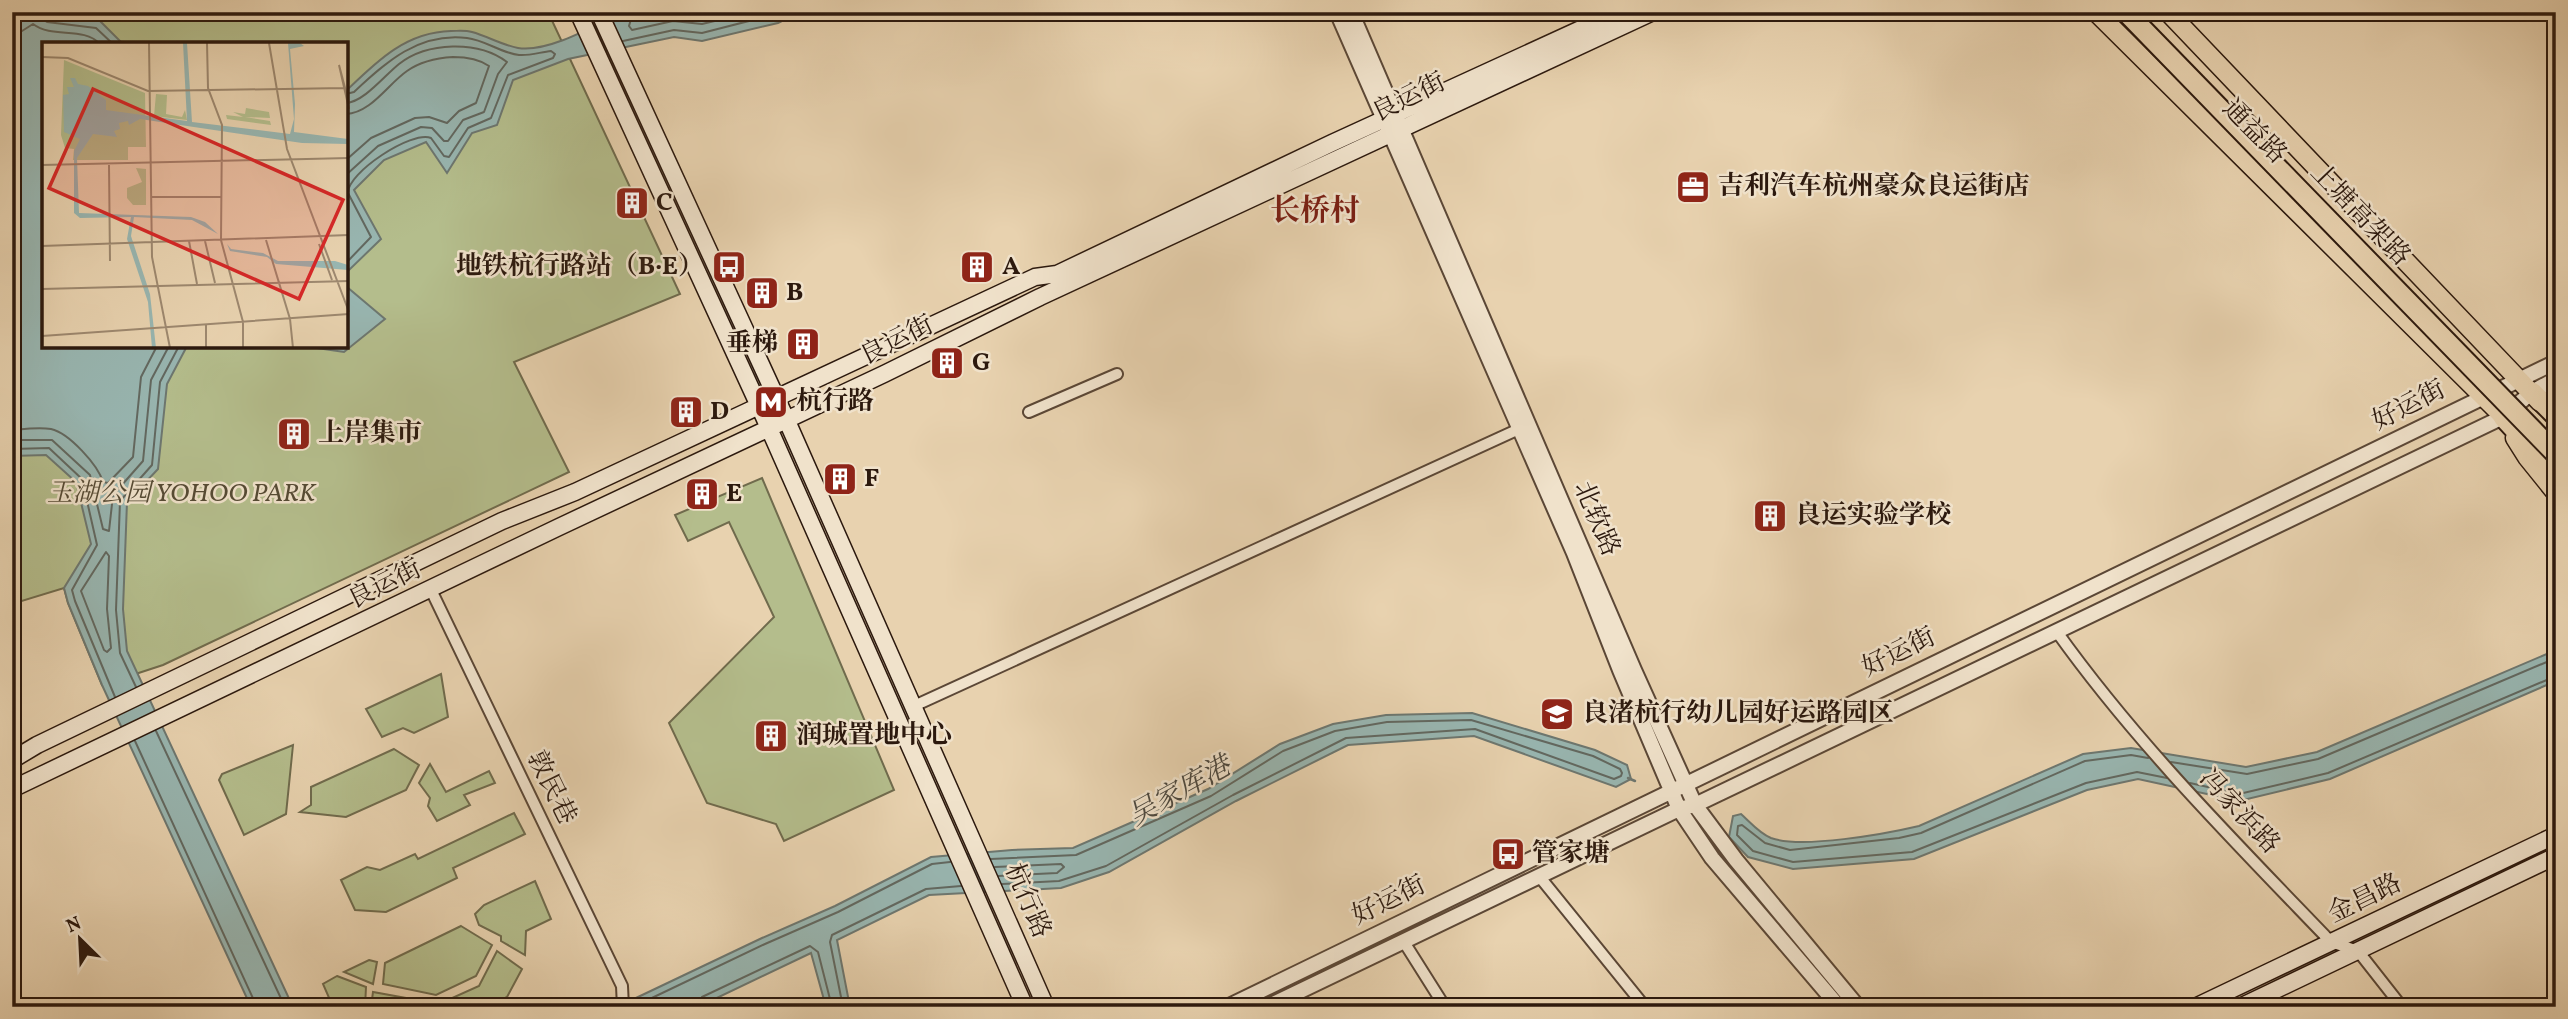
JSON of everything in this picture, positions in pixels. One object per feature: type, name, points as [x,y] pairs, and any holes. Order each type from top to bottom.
[{"type":"highway","name":"上塘高架路","points":[[2126,12],[2556,454]]},
{"type":"highway","name":"上塘高架路","points":[[2145,12],[2556,435]]},
{"type":"highway","points":[[2526,386],[2556,418]]},
{"type":"highway","points":[[2502,417],[2556,474]]},
{"type":"main road","name":"杭行路","points":[[578,12],[769,428],[1025,1007]]},
{"type":"main road","name":"杭行路","points":[[598,12],[787,421],[1046,1007]]},
{"type":"main road","name":"良运街","points":[[12,789],[787,421],[1394,125],[1618,12]]},
{"type":"main road","name":"良运街","points":[[12,760],[37,745],[502,521],[575,492],[1035,277],[1057,274],[1394,125],[1461,99],[1653,12]]},
{"type":"main road","name":"通益路","points":[[2096,12],[2502,417],[2556,465]]},
{"type":"main road","name":"通益路","points":[[2168,12],[2526,386],[2556,406]]},
{"type":"main road","points":[[2502,417],[2527,457],[2556,493]]},
{"type":"main road","name":"金昌路","points":[[2195,1007],[2556,835]]},
{"type":"main road","name":"金昌路","points":[[2240,1007],[2556,856]]},
{"type":"street","name":"北软路","points":[[1337,12],[1394,125],[1695,805],[1736,860],[1858,1007]]},
{"type":"street","name":"北软路","points":[[1351,12],[1394,125],[1519,429],[1574,553],[1679,809],[1712,858],[1839,1007]]},
{"type":"street","name":"好运街","points":[[1267,1007],[1679,809],[1695,805],[2502,417],[2526,386],[2556,362]]},
{"type":"street","points":[[1029,412],[1117,374]]},
{"type":"street","name":"好运街","points":[[1227,1007],[2482,397],[2556,379]]},
{"type":"street","points":[[914,706],[1519,429]]},
{"type":"street","name":"敦民巷","points":[[430,590],[622,986],[623,1002]]},
{"type":"street","name":"冯家浜路","points":[[2057,632],[2147,745],[2189,792],[2331,942],[2358,951]]},
{"type":"street","points":[[1539,876],[1645,1007]]},
{"type":"street","points":[[1404,942],[1446,1007]]},
{"type":"street","points":[[2358,951],[2402,1007]]},
{"type":"green space","name":"玉湖公园 YOHOO PARK","points":[[12,12],[548,12],[680,294],[514,362],[569,472],[163,665],[102,685],[64,588],[12,604]]},
{"type":"green space","points":[[762,478],[894,790],[784,841],[776,824],[707,803],[669,723],[774,617],[729,522],[688,541],[675,515]]},
{"type":"green space","points":[[441,674],[448,717],[414,733],[403,728],[382,737],[366,709]]},
{"type":"green space","points":[[293,745],[286,814],[244,835],[219,780],[222,774]]},
{"type":"green space","points":[[394,749],[419,765],[406,790],[346,817],[300,812],[311,805],[311,787]]},
{"type":"green space","points":[[430,764],[446,792],[489,771],[495,783],[464,795],[470,805],[437,821],[428,806],[430,798],[419,783]]},
{"type":"green space","points":[[514,813],[525,834],[453,868],[457,878],[386,912],[355,910],[341,880],[367,867],[380,870],[415,854],[418,859]]},
{"type":"green space","points":[[535,881],[551,919],[526,931],[525,955],[501,941],[501,936],[479,925],[475,914],[484,905]]},
{"type":"green space","points":[[461,926],[492,945],[476,976],[436,995],[383,984],[385,963]]},
{"type":"green space","points":[[497,951],[522,969],[507,997],[488,1007],[371,1007],[373,992],[439,1004],[479,986]]},
{"type":"green space","points":[[369,960],[377,962],[373,984],[344,972]]},
{"type":"green space","points":[[337,976],[366,987],[365,1007],[333,1007],[323,984]]},
{"type":"water","points":[[623,12],[800,12],[778,23],[702,41],[674,37],[568,59],[513,80],[497,125],[472,133],[447,173],[426,142],[384,160],[354,190],[381,239],[348,271],[348,89],[393,50],[406,42],[435,33],[469,31],[518,48],[543,46],[572,37]]},
{"type":"water","points":[[37,15],[100,21],[121,42],[42,42],[42,348],[186,348],[167,384],[158,469],[127,502],[123,609],[127,651],[293,1007],[251,1007],[102,685],[68,603],[64,588],[91,544],[76,482],[46,455],[12,456],[12,16]]},
{"type":"water","points":[[348,288],[385,319],[344,352],[317,348],[348,348]]},
{"type":"water","points":[[2556,650],[2556,681],[2330,779],[2239,801],[2138,779],[2087,790],[1914,859],[1793,869],[1748,857],[1729,837],[1733,816],[1741,814],[1767,836],[1785,841],[1844,839],[1919,826],[2083,754],[2131,748],[2246,767],[2317,752]]},
{"type":"water","points":[[1472,713],[1595,750],[1627,765],[1631,779],[1616,787],[1474,736],[1348,745],[1236,801],[1109,872],[1061,888],[929,895],[837,940],[850,1007],[826,1007],[811,953],[698,1007],[617,1007],[835,906],[931,857],[1073,848],[1208,789],[1280,744],[1333,724],[1386,715]]},
{"type":"waterway","name":"吴家库港","points":[[1628,778],[1635,781]]},
{"type":"place","name":"吉利汽车杭州豪众良运街店","points":[[1693,187]]},
{"type":"place","name":"C","points":[[632,203]]},
{"type":"place","name":"地铁杭行路站（B·E）","points":[[729,267]]},
{"type":"place","name":"A","points":[[977,267]]},
{"type":"place","name":"B","points":[[762,293]]},
{"type":"place","name":"垂梯","points":[[803,344]]},
{"type":"place","name":"G","points":[[947,363]]},
{"type":"place","name":"杭行路","points":[[771,402]]},
{"type":"place","name":"D","points":[[686,412]]},
{"type":"place","name":"上岸集市","points":[[294,434]]},
{"type":"place","name":"F","points":[[840,479]]},
{"type":"place","name":"E","points":[[702,494]]},
{"type":"place","name":"良运实验学校","points":[[1770,516]]},
{"type":"place","name":"良渚杭行幼儿园好运路园区","points":[[1557,714]]},
{"type":"place","name":"润珹置地中心","points":[[771,736]]},
{"type":"place","name":"管家塘","points":[[1508,854]]},
{"type":"district","name":"长桥村","points":[[1315,212]]}]
